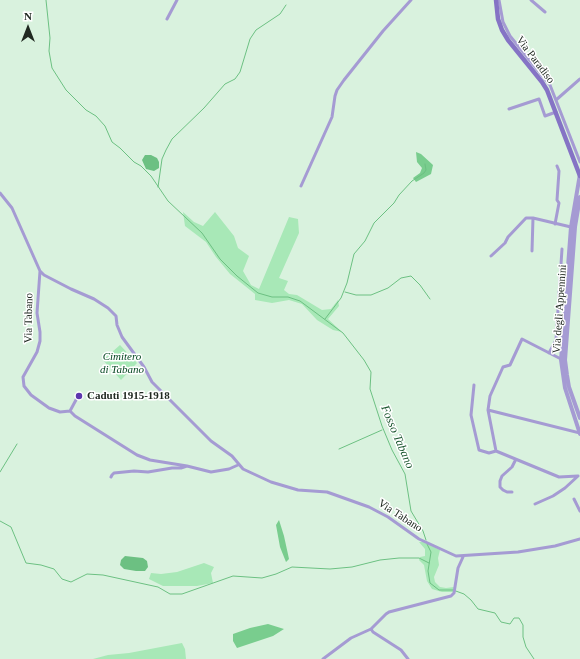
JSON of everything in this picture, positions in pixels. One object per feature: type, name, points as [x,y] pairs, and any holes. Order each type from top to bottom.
[{"type":"main road","name":"Via Paradiso","points":[[496,0],[498,19],[502,30],[547,90],[580,175]]},
{"type":"street","points":[[167,18],[177,0]]},
{"type":"street","points":[[301,186],[332,116],[337,90],[395,16],[411,0]]},
{"type":"street","points":[[500,0],[502,16],[507,30],[545,78],[556,100],[580,162]]},
{"type":"street","points":[[531,0],[545,12]]},
{"type":"street","points":[[556,100],[580,79]]},
{"type":"street","points":[[509,109],[539,99],[545,116],[556,112]]},
{"type":"street","points":[[555,224],[559,204],[557,200],[559,171],[557,166]]},
{"type":"street","name":"Via degli Appennini","points":[[580,175],[571,227],[563,360],[565,388],[580,433]]},
{"type":"street","name":"Via Tabano","points":[[0,193],[12,208],[40,270],[44,275],[94,299],[108,308],[116,316],[117,325],[122,337],[144,367],[152,382],[210,441],[232,456],[238,465],[248,472],[270,482],[298,490],[327,492],[369,507],[388,517],[423,541],[456,556],[463,557],[518,552],[555,546],[580,539]]},
{"type":"street","name":"Via degli Appennini","points":[[580,199],[575,227],[563,360],[569,387],[580,418]]},
{"type":"street","points":[[491,256],[506,243],[508,237],[526,218],[533,218],[571,227]]},
{"type":"street","points":[[532,251],[533,218]]},
{"type":"street","points":[[549,353],[556,340],[562,249]]},
{"type":"street","name":"Via Tabano","points":[[40,270],[38,313],[40,341],[37,352],[22,377],[24,386],[31,395],[49,408],[60,412],[70,411],[75,416],[137,455],[150,460],[187,466],[211,472],[228,469],[238,465]]},
{"type":"street","points":[[496,451],[488,410],[490,396],[502,367],[510,365],[522,339],[563,360]]},
{"type":"street","points":[[474,385],[471,415],[479,450],[488,453],[496,451],[559,477],[579,476]]},
{"type":"street","points":[[70,411],[77,398]]},
{"type":"street","points":[[488,410],[580,433]]},
{"type":"street","points":[[115,441],[117,436]]},
{"type":"street","points":[[512,492],[503,490],[500,487],[500,481],[502,476],[512,467],[516,459]]},
{"type":"street","points":[[111,477],[114,473],[134,471],[148,472],[187,466]]},
{"type":"street","points":[[534,504],[565,488],[579,476]]},
{"type":"street","points":[[574,499],[580,511]]},
{"type":"street","points":[[323,659],[351,638],[372,629],[389,612],[447,597],[454,593],[458,568],[463,557]]},
{"type":"street","points":[[372,629],[376,634],[401,650],[408,659]]},
{"type":"green space","points":[[183,212],[194,222],[203,226],[215,212],[234,236],[238,248],[249,256],[243,271],[251,285],[259,289],[289,217],[298,219],[299,233],[279,278],[288,281],[284,290],[289,294],[297,295],[322,310],[331,309],[338,300],[339,306],[328,319],[342,332],[333,330],[317,320],[302,304],[289,300],[272,303],[255,300],[255,294],[230,274],[206,242],[185,226]]},
{"type":"green space","name":"Cimitero di Tabano","points":[[120,345],[137,363],[121,380],[103,360]]},
{"type":"green space","points":[[419,542],[425,542],[440,550],[438,558],[439,565],[434,577],[435,582],[440,587],[454,587],[453,592],[442,592],[432,589],[427,581],[424,565],[419,560],[420,557],[425,556],[425,549]]},
{"type":"green space","points":[[204,563],[214,567],[211,573],[213,583],[197,586],[163,586],[149,579],[151,573],[161,574],[177,572]]},
{"type":"green space","points":[[182,643],[185,649],[186,659],[93,659],[108,655],[129,653]]},
{"type":"shaded area","points":[[416,152],[421,154],[433,165],[431,174],[416,182],[413,178],[420,173],[422,168],[417,162]]},
{"type":"shaded area","points":[[145,155],[151,155],[157,158],[159,168],[154,171],[146,169],[142,160]]},
{"type":"shaded area","points":[[279,520],[289,559],[286,562],[280,547],[276,525]]},
{"type":"shaded area","points":[[125,556],[143,558],[147,561],[148,567],[145,571],[124,569],[120,565],[121,560]]},
{"type":"shaded area","points":[[268,624],[284,629],[273,636],[237,648],[233,641],[233,634]]},
{"type":"waterway","name":"Fosso Tabano","points":[[46,0],[50,38],[49,51],[52,68],[66,90],[86,110],[96,116],[105,126],[112,142],[151,176],[168,201],[202,233],[220,259],[237,276],[258,293],[272,297],[288,297],[300,301],[343,333],[364,360],[371,372],[370,389],[382,426],[392,450],[405,474],[411,511],[423,531],[426,540]]},
{"type":"waterway","points":[[158,187],[162,159],[172,139],[204,108],[225,84],[235,79],[240,72],[250,39],[256,30],[280,14],[286,5]]},
{"type":"waterway","points":[[325,319],[341,298],[347,283],[354,254],[365,241],[374,223],[394,203],[412,181],[424,173],[426,170],[425,164]]},
{"type":"waterway","points":[[345,292],[356,295],[371,295],[388,288],[401,278],[411,276],[420,285],[430,299]]},
{"type":"waterway","points":[[339,449],[382,430]]},
{"type":"waterway","points":[[0,472],[17,444]]},
{"type":"waterway","points":[[0,521],[11,527],[26,563],[54,569],[62,579],[71,582],[87,574],[103,575],[158,587],[170,594],[182,594],[233,576],[262,578],[292,567],[330,569],[352,567],[380,560],[399,558],[419,558],[429,563]]},
{"type":"waterway","name":"Fosso Tabano","points":[[427,544],[431,552],[428,571],[430,583],[439,590],[453,590],[464,594],[478,609],[495,613],[501,622],[510,624],[514,618],[519,618],[523,625],[523,637],[526,647],[534,659]]},
{"type":"place","name":"Caduti 1915-1918","points":[[79,396]]}]
